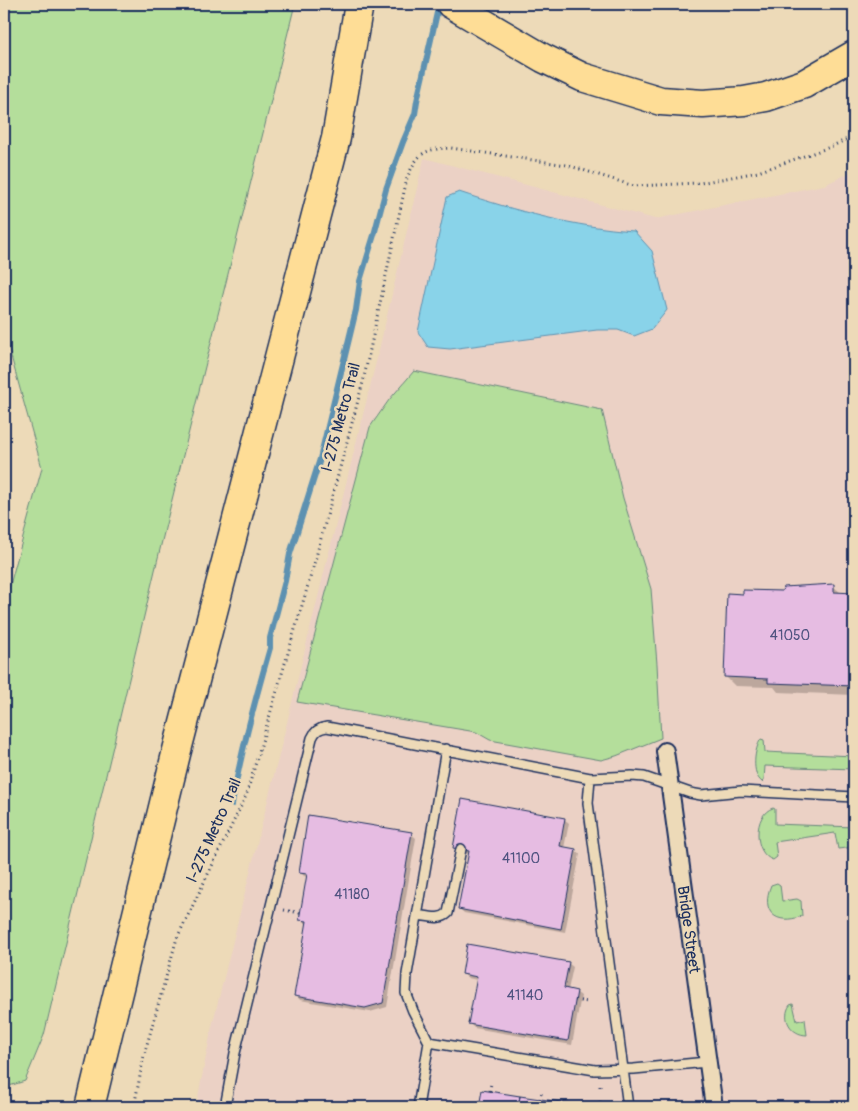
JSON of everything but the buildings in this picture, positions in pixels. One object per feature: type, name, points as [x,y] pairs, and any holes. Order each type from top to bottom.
[{"type":"highway","points":[[90,1107],[176,754],[336,138],[359,4]]},
{"type":"highway","points":[[336,138],[378,4]]},
{"type":"highway","points":[[456,7],[543,58],[582,77],[662,101],[703,104],[744,101],[766,97],[804,84],[854,55]]},
{"type":"street","name":"Bridge Street","points":[[665,751],[714,1107]]},
{"type":"lane","points":[[225,1107],[235,1053],[312,738],[320,728],[327,727],[446,749],[590,778],[644,777],[701,795],[742,791],[854,798]]},
{"type":"lane","points":[[418,1107],[429,1042],[406,993],[407,974],[446,749]]},
{"type":"lane","points":[[590,778],[588,803],[628,1107]]},
{"type":"lane","points":[[418,914],[438,918],[444,917],[448,913],[461,849]]},
{"type":"lane","points":[[429,1042],[595,1070],[623,1070],[707,1062]]},
{"type":"path","name":"I-275 Metro Trail","points":[[134,1107],[144,1054],[178,938],[246,796],[313,568],[363,382],[407,178],[414,163],[422,153],[436,148],[451,148],[566,165],[634,186],[700,183],[758,172],[854,136]]},
{"type":"path","points":[[283,910],[300,914]]},
{"type":"path","points":[[575,1000],[588,1002]]},
{"type":"path","points":[[490,1091],[491,1082]]},
{"type":"path","points":[[600,1086],[600,1107]]},
{"type":"path","points":[[540,1099],[542,1092]]},
{"type":"shaded area","points":[[424,158],[655,219],[824,185],[854,171],[854,1107],[196,1107],[212,1026],[378,354]]},
{"type":"green space","points":[[4,4],[295,4],[167,520],[44,1035],[25,1081],[9,1086],[4,1081],[4,607],[42,468],[4,331]]},
{"type":"green space","points":[[414,371],[602,410],[623,498],[651,589],[661,738],[601,760],[490,740],[476,732],[297,702],[370,427],[389,400]]},
{"type":"green space","points":[[761,739],[764,740],[765,752],[854,756],[854,769],[765,766],[764,780],[762,782],[755,768],[755,755]]},
{"type":"green space","points":[[773,808],[775,809],[775,824],[854,827],[854,847],[838,849],[835,833],[775,842],[777,857],[773,860],[766,856],[762,850],[758,834],[762,818],[766,812]]},
{"type":"green space","points":[[777,883],[780,885],[782,901],[797,899],[801,901],[802,916],[793,919],[778,918],[769,909],[768,894],[771,885]]},
{"type":"green space","points":[[793,1004],[797,1021],[805,1019],[807,1035],[796,1032],[789,1025],[787,1010]]},
{"type":"water","points":[[459,192],[502,206],[567,222],[634,231],[652,251],[667,310],[652,329],[634,336],[618,330],[597,330],[450,349],[428,347],[418,332],[447,197]]},
{"type":"waterway","points":[[232,804],[249,726],[270,648],[270,638],[290,554],[320,459],[356,310],[360,281],[386,189],[415,114],[439,4]]}]
